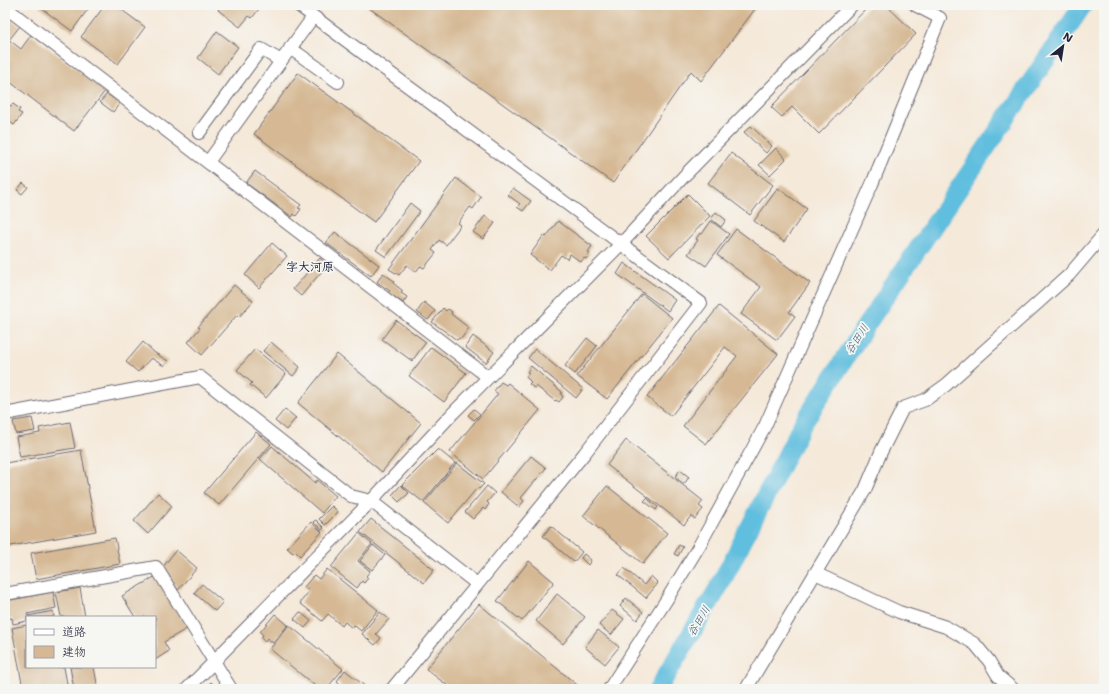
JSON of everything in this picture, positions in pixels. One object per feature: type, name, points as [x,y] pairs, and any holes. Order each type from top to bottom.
[{"type":"street","points":[[298,5],[701,304],[584,454],[392,689]]},
{"type":"street","points":[[187,689],[215,662],[275,597],[372,501],[488,377],[621,244],[686,174],[852,5]]},
{"type":"street","points":[[609,689],[695,553],[765,426],[874,177],[940,18],[915,5]]},
{"type":"street","points":[[5,7],[488,377]]},
{"type":"street","points":[[208,162],[313,17]]},
{"type":"street","points":[[290,48],[338,82]]},
{"type":"street","points":[[199,134],[261,49],[281,61]]},
{"type":"street","points":[[746,689],[865,490],[881,452],[903,408],[925,400],[946,385],[1069,275],[1104,234]]},
{"type":"street","points":[[5,414],[200,377],[351,496],[372,501],[477,584]]},
{"type":"street","points":[[5,594],[156,567],[231,689]]},
{"type":"street","points":[[815,573],[899,612],[946,627],[975,644],[989,661],[998,676],[1013,689]]},
{"type":"building","points":[[37,5],[91,5],[72,31]]},
{"type":"building","points":[[105,5],[115,5],[145,27],[118,64],[81,37]]},
{"type":"building","points":[[218,5],[262,5],[252,18],[249,16],[240,27],[218,10]]},
{"type":"building","points":[[365,5],[758,5],[701,81],[691,71],[613,183]]},
{"type":"building","points":[[870,5],[886,5],[916,34],[819,134],[792,107],[782,117],[771,107]]},
{"type":"building","points":[[5,15],[20,26],[9,40],[21,49],[31,35],[105,91],[74,131],[5,78]]},
{"type":"building","points":[[217,31],[238,47],[218,74],[198,58]]},
{"type":"building","points":[[298,73],[419,161],[374,222],[254,134]]},
{"type":"building","points":[[107,94],[120,103],[113,112],[100,102]]},
{"type":"building","points":[[5,102],[11,106],[13,104],[20,109],[18,112],[22,114],[14,125],[5,118]]},
{"type":"building","points":[[751,126],[772,146],[766,153],[744,132]]},
{"type":"building","points":[[776,148],[786,159],[770,175],[759,165]]},
{"type":"building","points":[[731,153],[773,185],[750,215],[708,183]]},
{"type":"building","points":[[255,171],[301,205],[298,208],[301,209],[296,216],[294,214],[292,217],[246,183]]},
{"type":"building","points":[[456,178],[481,197],[473,209],[470,207],[458,223],[461,225],[446,245],[439,240],[432,250],[436,253],[424,268],[420,266],[416,272],[407,265],[399,275],[389,269]]},
{"type":"building","points":[[23,183],[28,187],[22,194],[17,190]]},
{"type":"building","points":[[513,188],[531,201],[523,211],[517,207],[520,204],[508,195]]},
{"type":"building","points":[[778,188],[807,209],[784,242],[754,221]]},
{"type":"building","points":[[688,194],[710,216],[669,258],[646,236]]},
{"type":"building","points":[[410,203],[420,211],[386,257],[376,250]]},
{"type":"building","points":[[716,212],[726,220],[721,227],[711,219]]},
{"type":"building","points":[[485,216],[495,223],[483,239],[473,232]]},
{"type":"building","points":[[558,221],[592,246],[586,259],[584,258],[581,262],[570,254],[567,259],[561,255],[550,270],[530,255],[544,235],[546,237]]},
{"type":"building","points":[[711,221],[729,234],[706,266],[688,254],[698,240],[696,239],[700,233],[702,234]]},
{"type":"building","points":[[736,229],[810,283],[789,312],[795,316],[777,340],[741,314],[761,287],[717,255]]},
{"type":"building","points":[[335,232],[379,265],[371,276],[326,243]]},
{"type":"building","points":[[272,243],[287,256],[259,288],[245,275]]},
{"type":"building","points":[[320,258],[327,265],[301,296],[293,289]]},
{"type":"building","points":[[624,263],[675,300],[668,311],[617,274]]},
{"type":"building","points":[[383,273],[394,281],[393,283],[403,291],[401,293],[407,297],[403,303],[388,293],[390,291],[377,282]]},
{"type":"building","points":[[234,285],[253,301],[239,317],[237,315],[202,355],[188,342],[200,328],[198,327]]},
{"type":"building","points":[[642,294],[672,318],[607,399],[577,376]]},
{"type":"building","points":[[424,302],[435,311],[428,320],[417,312]]},
{"type":"building","points":[[719,306],[778,354],[706,444],[683,426],[737,356],[725,347],[671,416],[647,397]]},
{"type":"building","points":[[443,308],[446,311],[448,309],[452,312],[451,314],[469,328],[461,339],[459,338],[457,340],[432,322]]},
{"type":"building","points":[[396,320],[426,342],[412,361],[382,339]]},
{"type":"building","points":[[473,336],[494,352],[486,363],[465,347]]},
{"type":"building","points":[[587,338],[597,346],[575,374],[565,366]]},
{"type":"building","points":[[143,342],[155,353],[168,361],[164,366],[151,358],[138,372],[126,362]]},
{"type":"building","points":[[271,342],[300,367],[293,376],[263,351]]},
{"type":"building","points":[[431,347],[466,373],[444,402],[409,376]]},
{"type":"building","points":[[255,349],[286,374],[266,398],[250,385],[252,383],[237,370]]},
{"type":"building","points":[[535,349],[583,389],[576,398],[528,358]]},
{"type":"building","points":[[337,354],[421,423],[382,472],[298,403]]},
{"type":"building","points":[[531,366],[562,392],[561,394],[563,397],[559,402],[556,400],[555,401],[536,386],[534,388],[529,384],[531,382],[526,377]]},
{"type":"building","points":[[501,382],[506,385],[508,383],[540,410],[483,479],[450,452],[498,394],[494,391]]},
{"type":"building","points":[[285,409],[296,418],[286,430],[275,421]]},
{"type":"building","points":[[474,409],[480,414],[474,420],[468,415]]},
{"type":"building","points":[[32,418],[35,431],[16,434],[13,421]]},
{"type":"building","points":[[70,422],[75,448],[20,457],[16,437],[40,433],[39,428]]},
{"type":"building","points":[[256,432],[271,444],[219,505],[204,493]]},
{"type":"building","points":[[626,440],[703,501],[699,506],[703,509],[695,519],[691,516],[684,525],[607,465]]},
{"type":"building","points":[[272,446],[315,483],[317,480],[336,496],[322,513],[260,459]]},
{"type":"building","points":[[438,449],[455,463],[423,502],[402,485]]},
{"type":"building","points":[[81,450],[96,531],[5,547],[5,463]]},
{"type":"building","points":[[531,456],[546,468],[521,498],[524,501],[519,507],[501,492]]},
{"type":"building","points":[[457,463],[484,484],[479,489],[477,488],[448,523],[424,503]]},
{"type":"building","points":[[680,470],[689,477],[684,484],[675,477]]},
{"type":"building","points":[[401,485],[409,493],[399,502],[392,495]]},
{"type":"building","points":[[487,486],[495,493],[487,502],[489,504],[485,510],[483,508],[473,519],[465,512]]},
{"type":"building","points":[[607,486],[667,533],[643,564],[583,516]]},
{"type":"building","points":[[158,493],[172,506],[148,534],[134,521]]},
{"type":"building","points":[[647,498],[658,507],[656,510],[644,501]]},
{"type":"building","points":[[332,506],[338,512],[325,525],[319,519]]},
{"type":"building","points":[[371,519],[434,570],[424,583],[360,532]]},
{"type":"building","points":[[316,520],[324,528],[322,530],[313,522]]},
{"type":"building","points":[[311,522],[322,532],[300,556],[295,551],[293,553],[287,548]]},
{"type":"building","points":[[551,526],[582,552],[574,562],[543,536]]},
{"type":"building","points":[[359,533],[372,544],[358,561],[370,571],[366,576],[368,578],[364,583],[362,581],[357,588],[331,567]]},
{"type":"building","points":[[115,538],[120,564],[36,579],[31,553]]},
{"type":"building","points":[[373,545],[385,555],[372,570],[360,561]]},
{"type":"building","points":[[679,545],[683,547],[678,556],[674,554]]},
{"type":"building","points":[[176,550],[197,568],[178,590],[163,567]]},
{"type":"building","points":[[584,554],[591,560],[588,565],[581,558]]},
{"type":"building","points":[[529,561],[554,582],[522,621],[497,601]]},
{"type":"building","points":[[624,568],[644,585],[651,576],[658,583],[646,598],[618,575]]},
{"type":"building","points":[[327,569],[378,610],[361,631],[354,625],[352,628],[345,622],[342,626],[328,614],[322,621],[300,603],[309,591],[304,587],[314,575],[319,579]]},
{"type":"building","points":[[156,576],[188,628],[164,642],[169,651],[156,659],[156,616],[134,616],[122,596]]},
{"type":"building","points":[[202,584],[223,602],[215,611],[194,593]]},
{"type":"building","points":[[80,588],[85,616],[61,616],[56,592]]},
{"type":"building","points":[[53,592],[56,608],[27,614],[28,616],[26,616],[26,621],[13,624],[12,618],[5,619],[5,601]]},
{"type":"building","points":[[557,594],[585,617],[563,644],[536,621]]},
{"type":"building","points":[[626,598],[643,612],[637,620],[620,606]]},
{"type":"building","points":[[479,604],[582,689],[452,689],[426,669]]},
{"type":"building","points":[[612,610],[624,619],[611,635],[599,625]]},
{"type":"building","points":[[53,611],[54,616],[28,616]]},
{"type":"building","points":[[300,612],[311,621],[305,628],[294,619]]},
{"type":"building","points":[[380,612],[389,619],[376,634],[381,638],[375,645],[362,634]]},
{"type":"building","points":[[275,614],[288,625],[273,643],[267,638],[265,642],[261,638],[263,635],[260,632]]},
{"type":"building","points":[[26,625],[26,668],[64,668],[68,689],[23,689],[12,628]]},
{"type":"building","points":[[289,625],[343,669],[326,689],[319,689],[270,649]]},
{"type":"building","points":[[598,630],[619,647],[605,664],[585,647]]},
{"type":"building","points":[[70,668],[94,668],[98,689],[74,689]]},
{"type":"building","points":[[345,670],[366,687],[364,689],[338,689],[341,685],[337,681]]},
{"type":"building","points":[[211,682],[218,689],[205,689]]},
{"type":"waterway","name":"谷田川","points":[[658,689],[720,585],[802,425],[867,324],[1083,5]]},
{"type":"district","name":"字大河原","points":[[310,267]]}]
